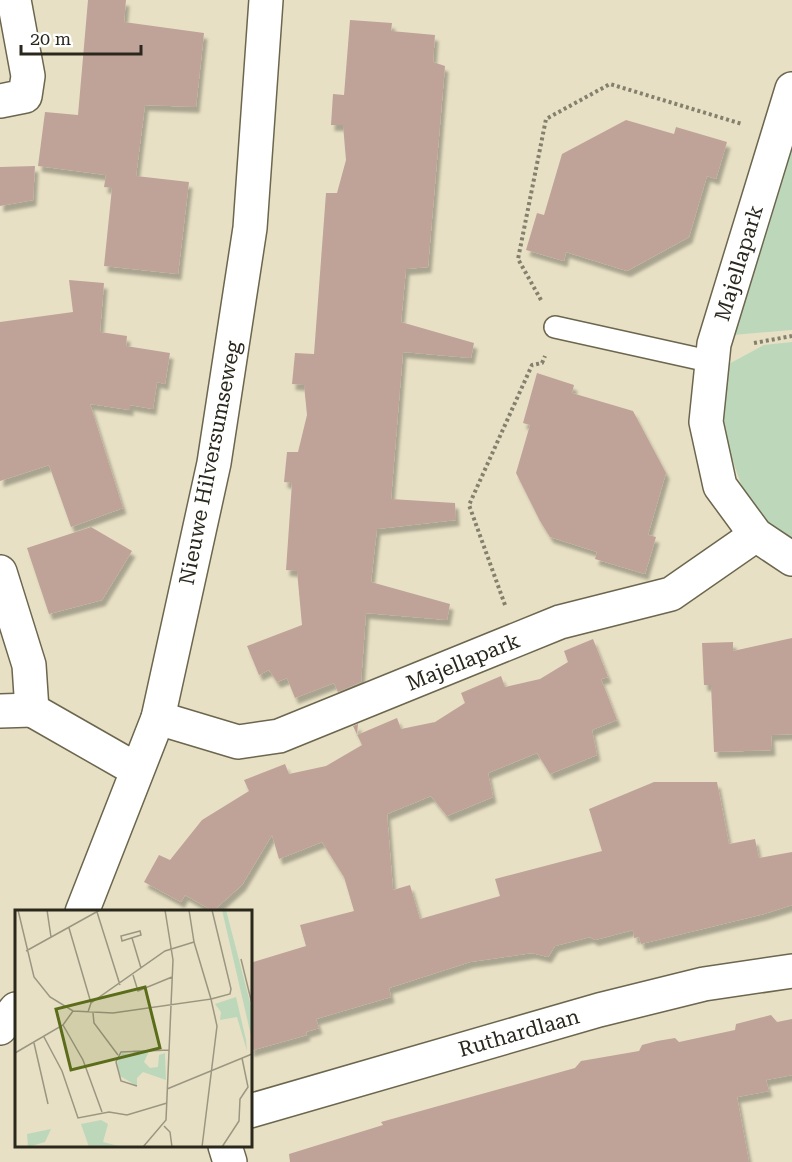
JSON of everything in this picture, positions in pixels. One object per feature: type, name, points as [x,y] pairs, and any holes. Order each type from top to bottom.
[{"type":"street","points":[[0,101],[26,96],[28,76],[14,0]]},
{"type":"street","name":"Nieuwe Hilversumseweg","points":[[83,910],[158,718],[214,463],[247,252],[266,0]]},
{"type":"street","name":"Majellapark","points":[[789,108],[714,344],[706,422],[720,486],[756,535],[792,559]]},
{"type":"street","name":"Majellapark","points":[[158,718],[238,742],[279,735],[560,622],[671,594],[756,535]]},
{"type":"street","points":[[0,572],[29,665],[32,710]]},
{"type":"street","points":[[0,711],[32,710],[137,770]]},
{"type":"street","name":"Ruthardlaan","points":[[252,1110],[599,1010],[704,984],[792,971]]},
{"type":"street","points":[[0,1028],[15,1010]]},
{"type":"street","points":[[225,1147],[230,1162]]},
{"type":"lane","points":[[555,327],[713,362]]},
{"type":"green space","points":[[792,138],[792,330],[733,335]]},
{"type":"green space","points":[[792,342],[792,550],[758,517],[741,484],[727,445],[722,415],[727,365],[764,345]]},
{"type":"building","points":[[88,0],[126,0],[124,22],[204,33],[196,107],[145,105],[136,176],[189,182],[178,274],[104,266],[112,188],[104,187],[106,175],[38,166],[45,112],[78,115]]},
{"type":"building","points":[[350,20],[392,23],[391,31],[435,35],[433,62],[445,66],[428,267],[406,269],[401,322],[474,343],[471,358],[403,352],[391,499],[455,503],[456,520],[377,529],[371,582],[450,604],[447,620],[366,613],[361,682],[338,692],[334,683],[295,698],[287,678],[277,682],[269,670],[259,675],[247,646],[302,625],[297,571],[286,570],[292,483],[284,482],[287,452],[298,452],[307,415],[304,385],[292,384],[295,353],[314,354],[326,193],[337,193],[346,160],[343,125],[331,125],[333,94],[344,95]]},
{"type":"building","points":[[626,120],[674,134],[676,127],[727,142],[716,179],[707,176],[689,237],[627,271],[566,252],[564,261],[526,250],[537,213],[544,215],[562,154]]},
{"type":"building","points":[[35,166],[33,200],[0,206],[0,167]]},
{"type":"building","points":[[69,280],[104,283],[100,332],[127,336],[126,346],[170,353],[165,384],[157,382],[153,409],[130,405],[130,410],[90,404],[123,508],[71,527],[49,465],[0,481],[0,322],[73,312]]},
{"type":"building","points":[[537,373],[574,385],[572,393],[633,411],[666,473],[648,535],[656,537],[645,574],[595,559],[597,552],[550,537],[540,521],[516,473],[530,425],[523,423]]},
{"type":"building","points":[[91,527],[132,551],[102,600],[49,614],[27,548]]},
{"type":"building","points":[[792,638],[792,734],[771,735],[772,750],[714,752],[711,685],[704,685],[702,643],[733,642],[733,651]]},
{"type":"building","points":[[593,639],[608,677],[601,679],[617,720],[592,730],[597,755],[550,774],[537,753],[488,773],[493,797],[447,816],[431,796],[387,814],[393,890],[410,885],[420,919],[500,896],[495,879],[602,851],[589,809],[654,782],[717,782],[729,844],[755,839],[759,858],[792,852],[792,905],[641,944],[639,937],[634,938],[633,930],[595,940],[590,937],[555,946],[548,957],[532,953],[470,962],[389,988],[391,997],[316,1019],[319,1028],[306,1032],[307,1035],[252,1050],[252,962],[306,946],[300,925],[354,911],[344,877],[322,842],[279,859],[272,835],[242,885],[214,910],[185,895],[181,902],[144,882],[159,855],[170,860],[202,820],[249,791],[244,780],[285,764],[289,774],[326,766],[362,745],[357,735],[397,718],[401,729],[435,722],[465,703],[461,693],[501,676],[505,687],[540,679],[568,662],[564,651]]},
{"type":"building","points":[[358,724],[357,735],[353,726]]},
{"type":"building","points":[[771,1015],[777,1022],[792,1019],[792,1075],[766,1080],[769,1091],[737,1097],[749,1162],[290,1162],[289,1154],[383,1125],[381,1122],[575,1068],[581,1061],[639,1051],[642,1045],[657,1041],[675,1038],[679,1042],[735,1030],[736,1024]]}]
